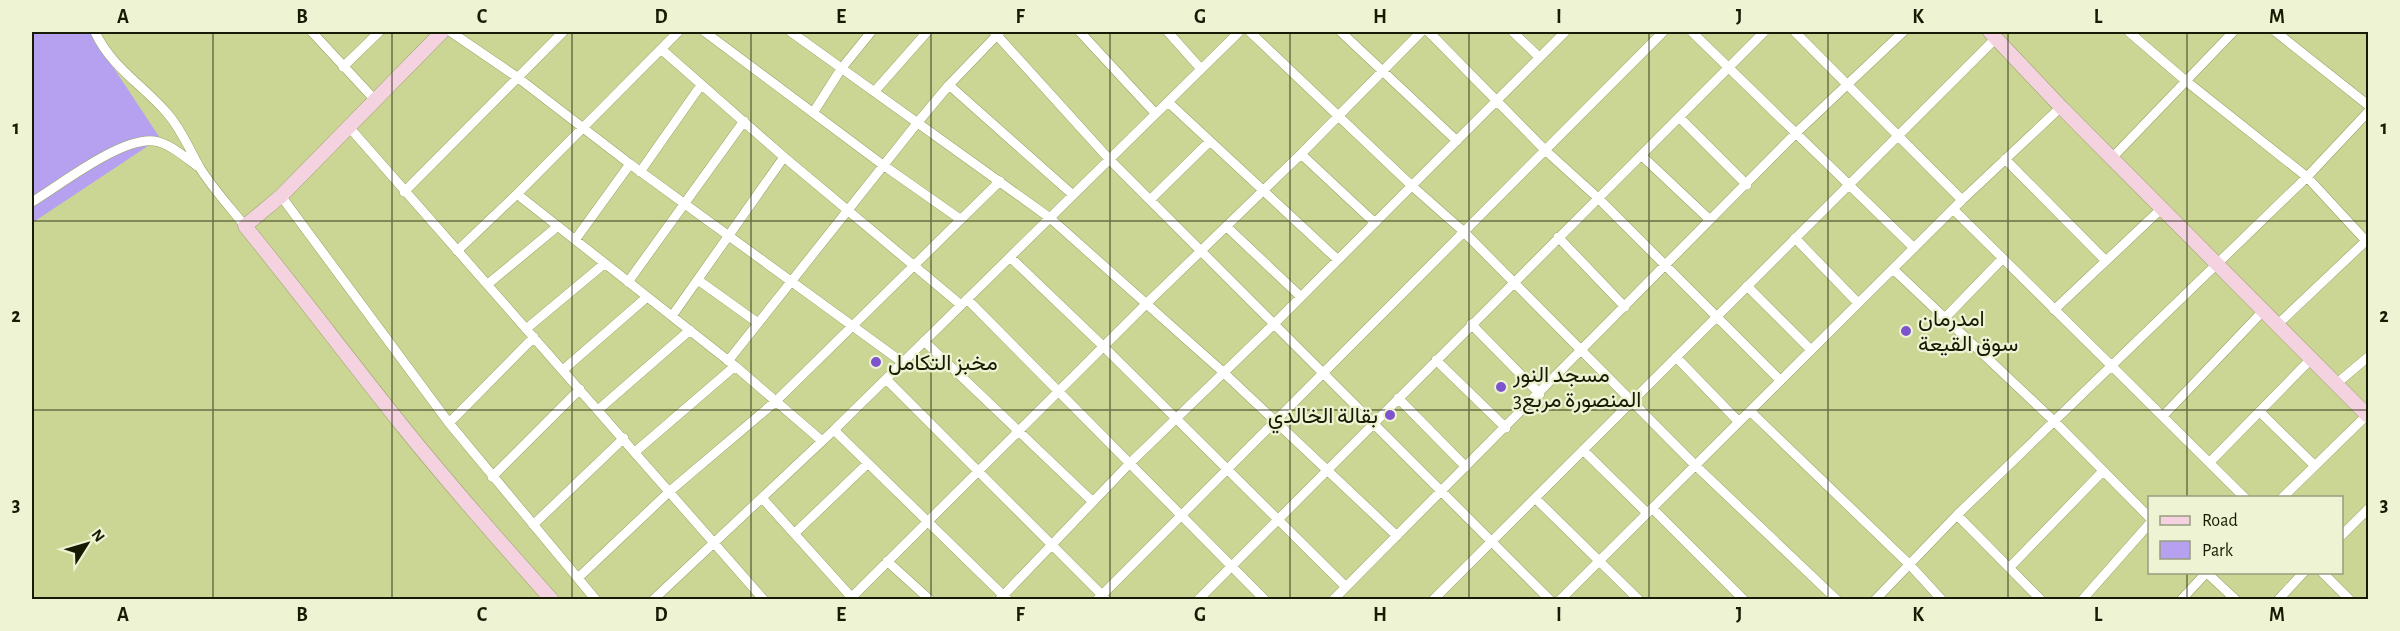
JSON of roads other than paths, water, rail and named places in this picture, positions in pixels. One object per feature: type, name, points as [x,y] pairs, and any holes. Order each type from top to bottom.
[{"type":"street","points":[[94,32],[117,66],[167,112],[182,132],[201,169],[316,313],[399,422],[473,512],[552,600]]},
{"type":"street","points":[[312,32],[375,100]]},
{"type":"street","points":[[343,67],[379,32]]},
{"type":"street","points":[[245,226],[281,196],[442,32]]},
{"type":"street","points":[[451,32],[584,126],[640,172],[902,363]]},
{"type":"street","points":[[404,192],[563,32]]},
{"type":"street","points":[[457,251],[678,32]]},
{"type":"street","points":[[705,32],[883,165],[960,219]]},
{"type":"street","points":[[791,32],[1050,218],[1223,372],[1397,536]]},
{"type":"street","points":[[813,113],[842,69],[871,32]]},
{"type":"street","points":[[874,92],[927,32]]},
{"type":"street","points":[[635,452],[731,364],[758,322],[849,211],[883,165],[949,85],[997,32],[1109,159],[1550,600]]},
{"type":"street","points":[[1080,32],[1155,114]]},
{"type":"street","points":[[1168,32],[1201,69]]},
{"type":"street","points":[[653,600],[763,499],[1239,32]]},
{"type":"street","points":[[1250,32],[1340,115],[1412,186],[1463,231],[1631,402],[1837,600]]},
{"type":"street","points":[[1341,32],[1457,141]]},
{"type":"street","points":[[763,499],[852,599],[887,561],[1103,346],[1264,191],[1421,32]]},
{"type":"street","points":[[1429,32],[1545,150],[1598,198],[1780,381]]},
{"type":"street","points":[[1513,32],[1539,57]]},
{"type":"street","points":[[834,430],[1004,598],[1130,463],[1274,324],[1564,32]]},
{"type":"street","points":[[886,379],[1102,598],[1180,516],[1663,32]]},
{"type":"street","points":[[1692,32],[1914,248]]},
{"type":"street","points":[[1198,600],[1276,519],[1764,32]]},
{"type":"street","points":[[1795,32],[1962,200]]},
{"type":"street","points":[[1886,32],[1895,40]]},
{"type":"street","points":[[1333,600],[1540,394],[1797,132],[1903,32]]},
{"type":"street","points":[[2128,32],[2307,177],[2368,241],[2277,325]]},
{"type":"street","points":[[2112,158],[2233,32]]},
{"type":"street","points":[[2276,32],[2368,105]]},
{"type":"street","points":[[1433,600],[1850,184],[1993,35],[2061,107],[2368,416],[2284,496]]},
{"type":"street","points":[[661,50],[784,157],[913,264],[964,302],[1130,463],[1265,600]]},
{"type":"street","points":[[640,172],[701,85]]},
{"type":"street","points":[[949,85],[1073,195]]},
{"type":"street","points":[[1168,102],[1338,260]]},
{"type":"street","points":[[1560,600],[1962,200],[2061,107]]},
{"type":"street","points":[[1875,600],[1957,515],[2307,177],[2368,112]]},
{"type":"street","points":[[1679,117],[1747,185]]},
{"type":"street","points":[[628,282],[744,121]]},
{"type":"street","points":[[349,127],[404,192],[715,541],[764,600]]},
{"type":"street","points":[[32,202],[117,149],[140,141],[162,144],[201,169]]},
{"type":"street","points":[[1150,200],[1210,141]]},
{"type":"street","points":[[1301,154],[1375,223]]},
{"type":"street","points":[[1641,155],[1710,220]]},
{"type":"street","points":[[672,316],[784,157]]},
{"type":"street","points":[[2006,159],[2106,261]]},
{"type":"street","points":[[575,240],[630,164]]},
{"type":"street","points":[[578,578],[670,491],[775,402],[1000,181]]},
{"type":"street","points":[[517,194],[690,330],[822,441]]},
{"type":"street","points":[[281,196],[449,423],[596,600]]},
{"type":"street","points":[[1953,209],[2243,496]]},
{"type":"street","points":[[2054,309],[2162,209]]},
{"type":"street","points":[[488,284],[558,226]]},
{"type":"street","points":[[1227,227],[1301,297]]},
{"type":"street","points":[[1558,237],[1625,307]]},
{"type":"street","points":[[1795,238],[1858,303]]},
{"type":"street","points":[[1010,257],[1346,587]]},
{"type":"street","points":[[1944,319],[2002,259]]},
{"type":"street","points":[[526,329],[604,264]]},
{"type":"street","points":[[1893,269],[2054,421],[2148,516]]},
{"type":"street","points":[[698,280],[758,322]]},
{"type":"street","points":[[1747,286],[1811,350]]},
{"type":"street","points":[[563,370],[647,297]]},
{"type":"street","points":[[2163,416],[2263,311]]},
{"type":"street","points":[[1471,324],[1540,394]]},
{"type":"street","points":[[598,410],[690,330]]},
{"type":"street","points":[[449,423],[534,337]]},
{"type":"street","points":[[924,341],[1093,502]]},
{"type":"street","points":[[1676,357],[1739,422]]},
{"type":"street","points":[[2336,384],[2368,357]]},
{"type":"street","points":[[2210,462],[2311,359]]},
{"type":"street","points":[[1436,360],[1506,428]]},
{"type":"street","points":[[492,477],[580,389]]},
{"type":"street","points":[[1398,398],[1466,467]]},
{"type":"street","points":[[1750,411],[1910,565],[1942,600]]},
{"type":"street","points":[[2260,412],[2314,465]]},
{"type":"street","points":[[532,525],[624,438]]},
{"type":"street","points":[[1583,450],[1744,600]]},
{"type":"street","points":[[795,533],[867,464]]},
{"type":"street","points":[[2010,567],[2103,471]]},
{"type":"street","points":[[1535,498],[1639,600]]},
{"type":"street","points":[[2343,534],[2368,509]]},
{"type":"street","points":[[1957,515],[2041,600]]},
{"type":"street","points":[[2082,600],[2148,525]]},
{"type":"street","points":[[887,561],[930,600]]},
{"type":"street","points":[[2181,600],[2205,574]]},
{"type":"street","points":[[2207,574],[2236,600]]},
{"type":"street","points":[[2278,600],[2303,574]]},
{"type":"street","points":[[2323,574],[2350,600]]},
{"type":"street","points":[[749,600],[757,591]]},
{"type":"place","name":"امدرمان سوق القيعة","points":[[1906,331]]},
{"type":"place","name":"مخبز التكامل","points":[[876,362]]},
{"type":"place","name":"مسجد النور المنصورة مربع3","points":[[1501,387]]},
{"type":"place","name":"بقالة الخالدي","points":[[1390,415]]}]
